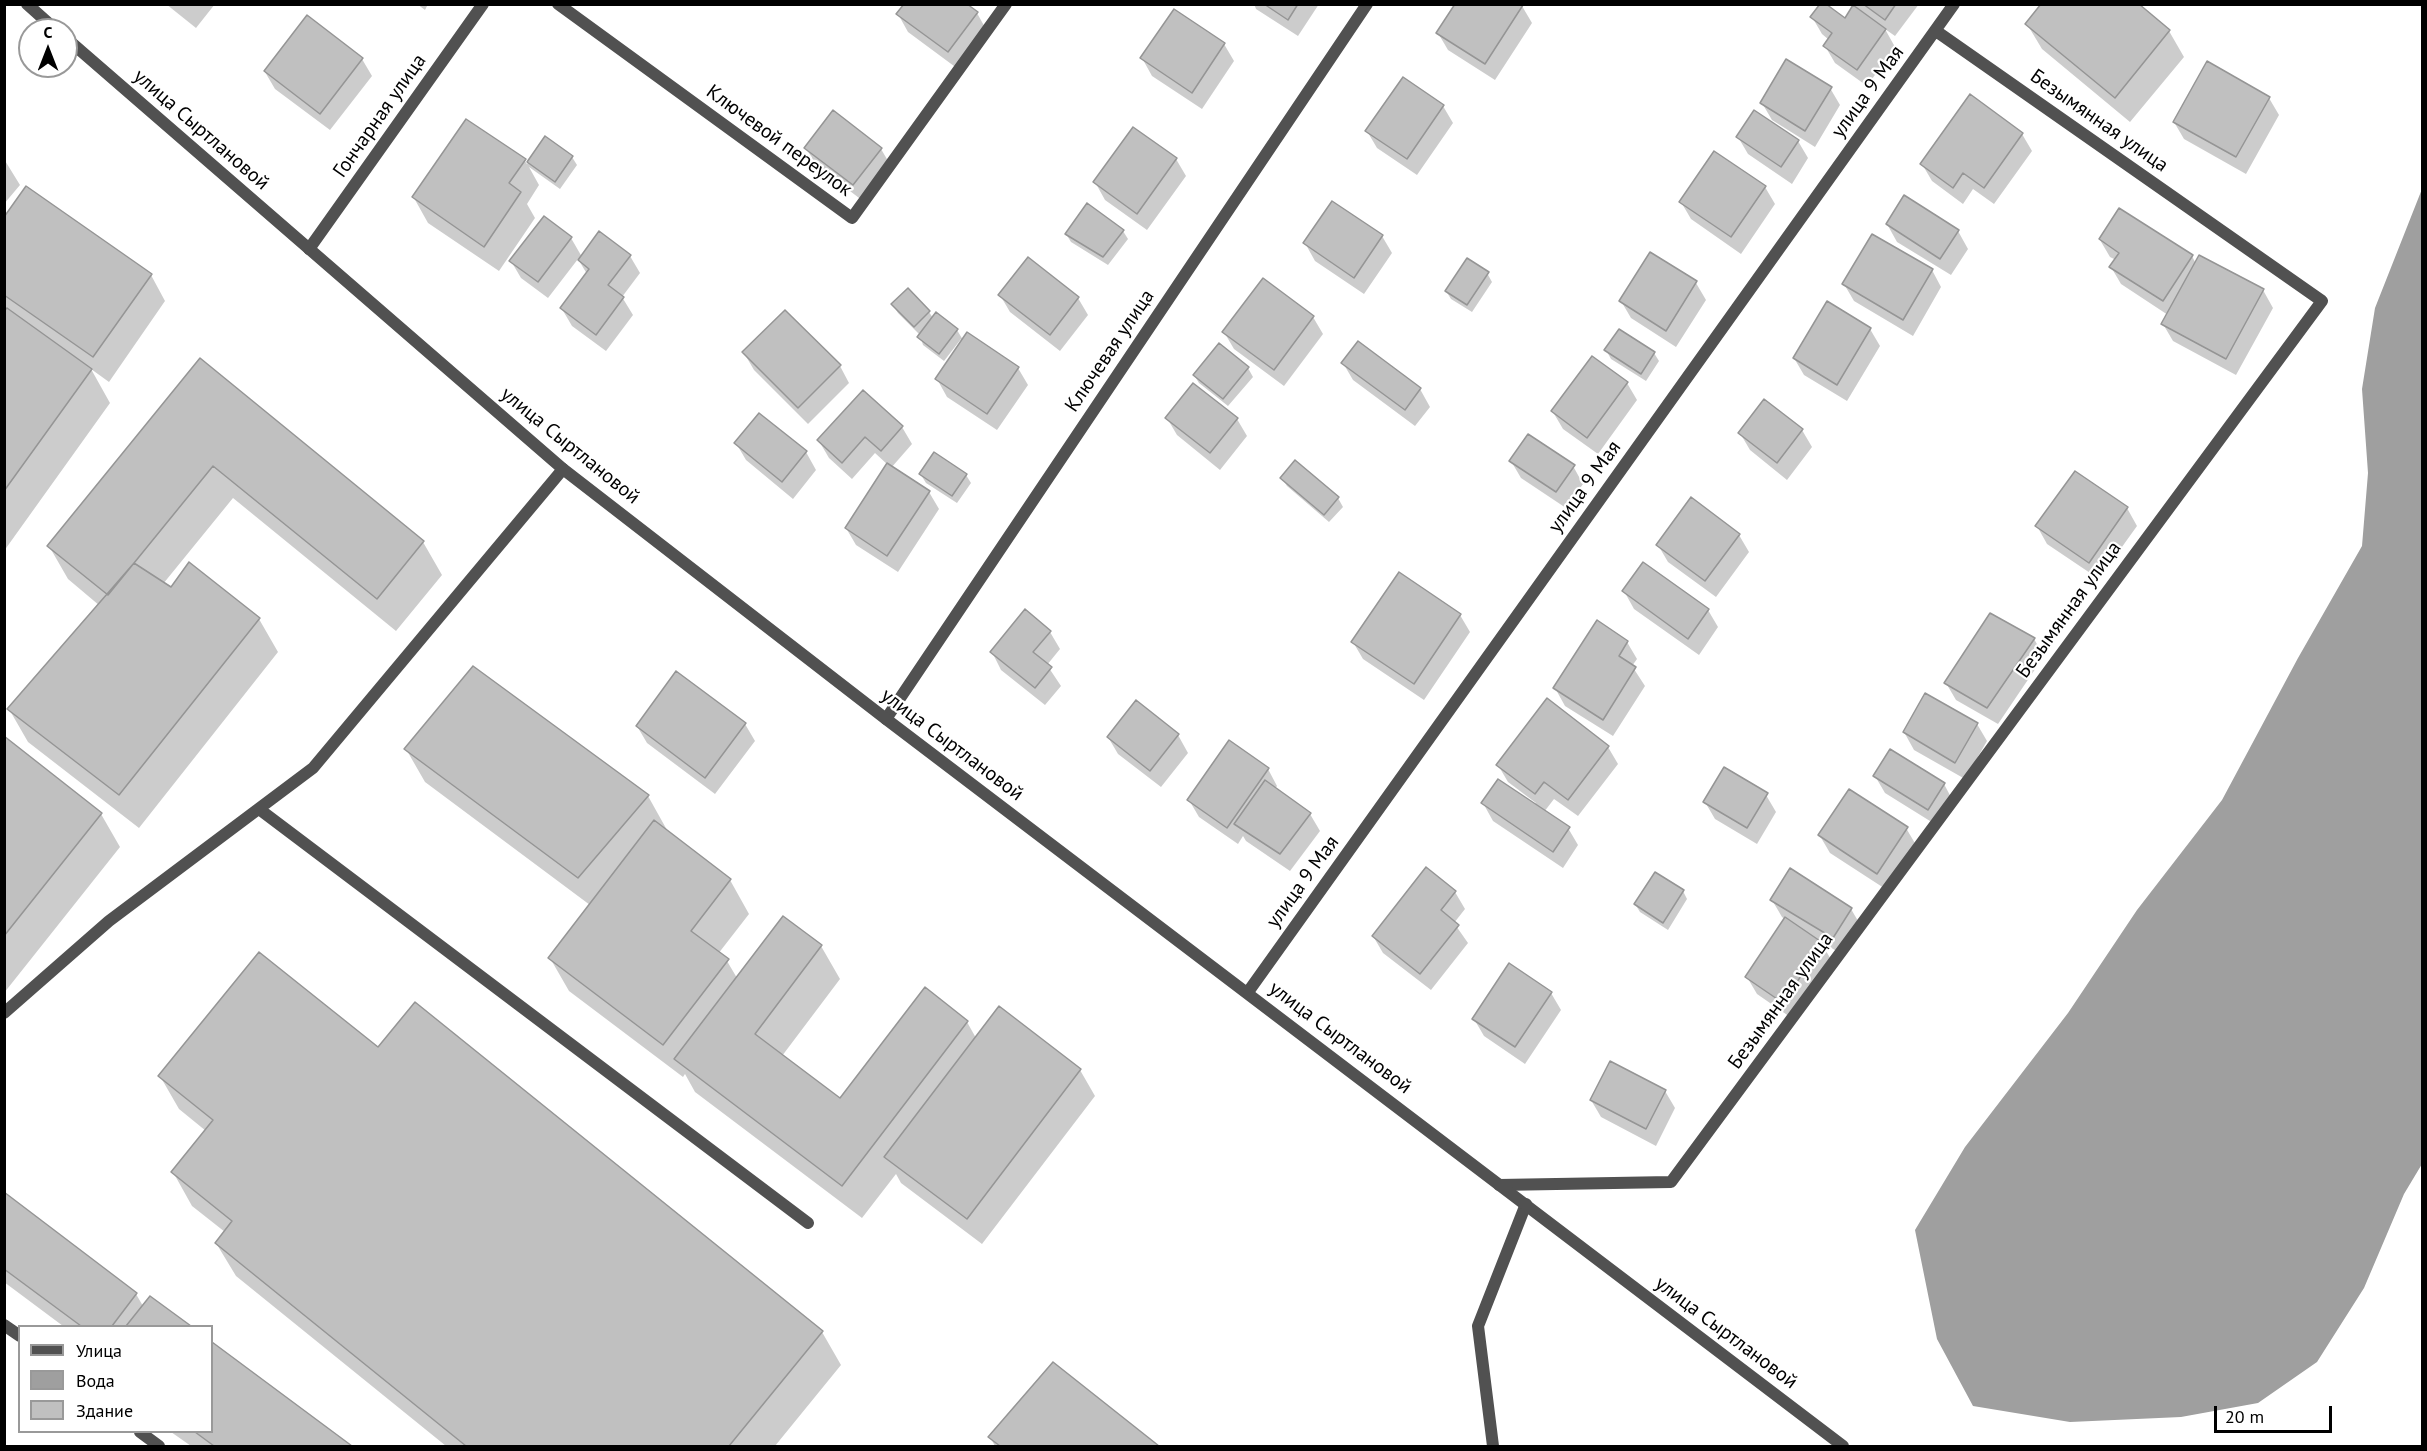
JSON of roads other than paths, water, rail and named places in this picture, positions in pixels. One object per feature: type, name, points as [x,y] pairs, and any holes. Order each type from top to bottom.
[{"type":"street","points":[[27,4],[43,18]]},
{"type":"street","name":"Гончарная улица","points":[[309,249],[483,4]]},
{"type":"street","name":"Ключевой переулок","points":[[558,4],[852,218],[1006,4]]},
{"type":"street","name":"Ключевая улица","points":[[886,719],[1367,4]]},
{"type":"street","name":"улица 9 Мая","points":[[1248,992],[1954,4]]},
{"type":"street","name":"Безымянная улица","points":[[1499,1185],[1671,1182],[2322,301],[1936,31]]},
{"type":"street","name":"улица Сыртлановой","points":[[78,48],[563,469],[886,719],[1843,1446]]},
{"type":"street","points":[[4,1013],[109,921],[313,768],[563,469]]},
{"type":"street","points":[[259,808],[808,1223]]},
{"type":"street","points":[[1493,1446],[1478,1326],[1526,1204]]},
{"type":"street","points":[[4,1325],[18,1335]]},
{"type":"street","points":[[143,1433],[159,1446]]},
{"type":"water","points":[[2422,189],[2422,1164],[2404,1194],[2364,1288],[2317,1362],[2258,1403],[2181,1417],[2070,1422],[1973,1406],[1937,1339],[1915,1230],[1965,1147],[2068,1013],[2137,910],[2222,800],[2298,658],[2362,546],[2368,473],[2362,389],[2375,308]]}]
